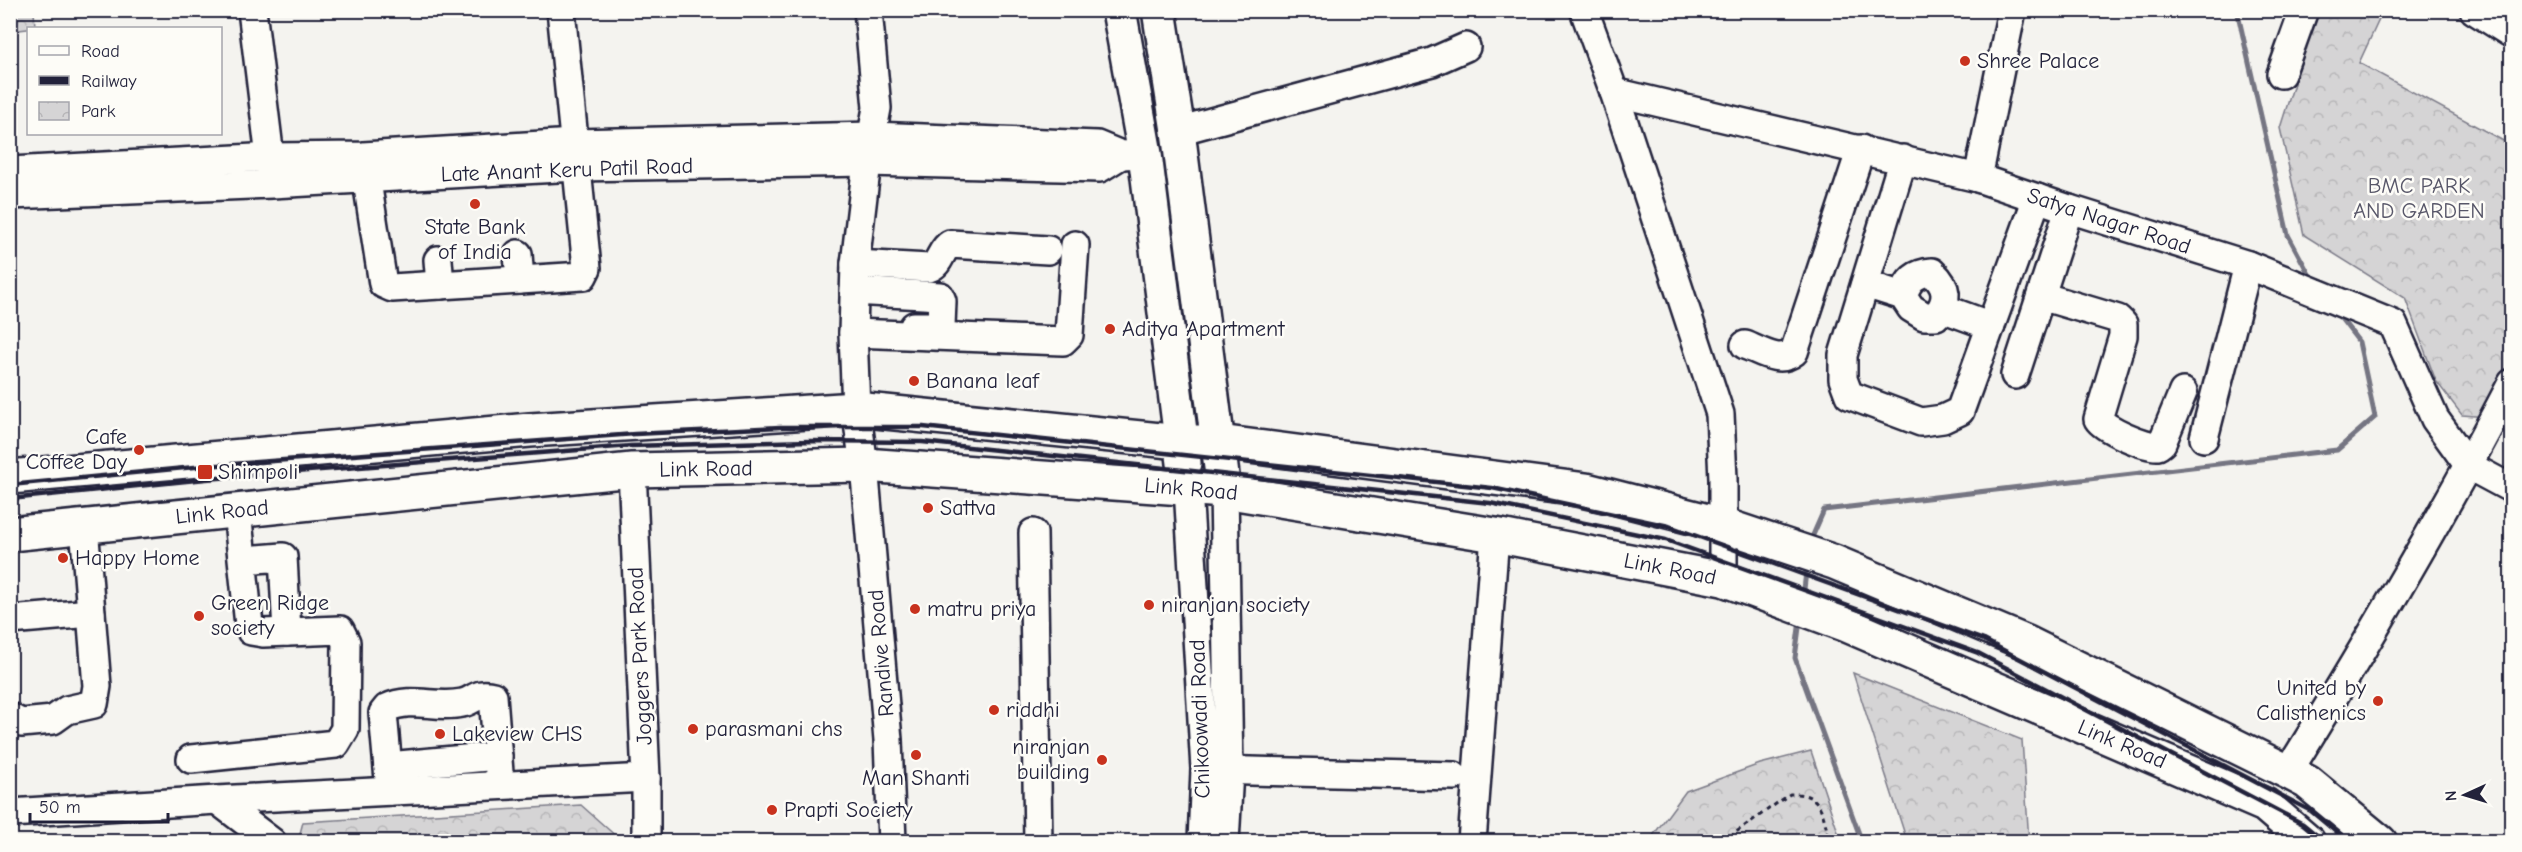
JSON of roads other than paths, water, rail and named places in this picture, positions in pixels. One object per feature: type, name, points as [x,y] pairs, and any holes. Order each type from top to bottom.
[{"type":"main road","points":[[1119,10],[1133,155],[1188,488]]},
{"type":"main road","points":[[1160,10],[1214,400],[1224,491]]},
{"type":"main road","points":[[1175,401],[1214,400]]},
{"type":"main road","name":"Link Road","points":[[10,477],[531,430],[856,409],[1180,442],[1219,442],[1586,490],[1723,525],[1809,554],[2027,643],[2307,782],[2380,842]]},
{"type":"main road","name":"Link Road","points":[[10,534],[632,470],[864,465],[1224,491],[1495,535],[1723,579],[1847,625],[2265,805],[2308,842]]},
{"type":"street","points":[[252,10],[271,157],[272,184]]},
{"type":"street","points":[[365,167],[383,284],[392,288],[439,273],[520,280],[583,276],[587,268],[561,10]]},
{"type":"street","name":"Randive Road","points":[[868,10],[877,108],[855,264],[853,327],[856,409],[864,465],[888,741],[892,842]]},
{"type":"street","points":[[1584,10],[1614,92],[1720,414],[1723,579]]},
{"type":"street","points":[[1978,178],[2012,10]]},
{"type":"street","points":[[2281,74],[2304,10]]},
{"type":"street","points":[[2474,10],[2511,34]]},
{"type":"street","points":[[1178,131],[1431,62],[1466,47]]},
{"type":"street","name":"Satya Nagar Road","points":[[1614,92],[1978,178],[2248,265],[2393,324],[2435,419],[2469,466],[2511,489]]},
{"type":"street","name":"Late Anant Keru Patil Road","points":[[10,171],[63,180],[272,184],[365,167],[575,155],[870,149],[1100,168],[1133,155]]},
{"type":"street","points":[[1745,345],[1780,358],[1788,358],[1794,352],[1861,149]]},
{"type":"street","name":"Late Anant Keru Patil Road","points":[[10,195],[63,180],[271,157],[365,167]]},
{"type":"street","points":[[1903,159],[1843,355],[1844,379],[1849,395],[1921,422],[1943,419],[1960,411],[2037,198]]},
{"type":"street","points":[[2015,375],[2069,209]]},
{"type":"street","points":[[855,264],[929,268],[935,266],[950,244],[1048,250]]},
{"type":"street","points":[[853,327],[1063,341],[1069,335],[1075,245]]},
{"type":"street","points":[[518,254],[520,280]]},
{"type":"street","points":[[2204,438],[2248,265]]},
{"type":"street","points":[[1865,284],[1903,296],[1911,308],[1924,316],[1936,316],[1942,308],[1945,295],[1942,282],[1932,272],[1919,273],[1908,283],[1903,296]]},
{"type":"street","points":[[853,327],[936,328],[941,326],[942,301],[940,296],[854,291]]},
{"type":"street","points":[[2041,296],[2118,319],[2123,324],[2123,336],[2099,412],[2098,419],[2105,426],[2150,446],[2158,446],[2162,442],[2183,392]]},
{"type":"street","points":[[1942,308],[1991,326]]},
{"type":"street","points":[[2288,772],[2378,626],[2469,466],[2511,383]]},
{"type":"street","name":"Joggers Park Road","points":[[632,470],[646,778],[646,842]]},
{"type":"street","name":"Chikoowadi Road","points":[[1188,488],[1225,842]]},
{"type":"street","name":"Chikoowadi Road","points":[[1202,842],[1217,770],[1224,491]]},
{"type":"street","points":[[191,759],[336,744],[345,729],[346,642],[340,630],[252,631],[249,625],[237,511]]},
{"type":"street","points":[[10,717],[21,723],[53,720],[68,710],[94,704],[97,686],[84,526]]},
{"type":"street","points":[[1033,533],[1038,842]]},
{"type":"street","points":[[1472,842],[1495,535]]},
{"type":"street","points":[[243,560],[283,557],[287,632]]},
{"type":"street","points":[[10,620],[91,613]]},
{"type":"street","points":[[389,778],[383,713],[387,708],[422,701],[432,705],[464,703],[472,696],[487,694],[493,696],[500,785]]},
{"type":"street","points":[[10,813],[319,795],[498,756]]},
{"type":"street","points":[[1217,770],[1454,776]]},
{"type":"street","points":[[389,778],[500,785],[646,778]]},
{"type":"street","points":[[217,800],[255,837]]},
{"type":"waterway","points":[[2237,10],[2288,235],[2310,276]]},
{"type":"waterway","points":[[1810,542],[1824,510],[2337,450],[2375,417],[2359,342],[2336,312]]},
{"type":"waterway","points":[[1803,598],[1807,563]]},
{"type":"waterway","points":[[1800,620],[1795,658],[1862,842]]},
{"type":"railway","points":[[10,485],[205,466],[635,434],[780,427],[923,427],[1492,488],[1669,526],[1984,640],[2311,811],[2348,842]]},
{"type":"railway","points":[[10,499],[206,479],[631,446],[810,441],[922,442],[1490,503],[1666,540],[1978,653],[2303,824],[2325,842]]},
{"type":"place","name":"Shree Palace","points":[[1965,61]]},
{"type":"place","name":"State Bank of India","points":[[475,204]]},
{"type":"place","name":"Aditya Apartment","points":[[1110,329]]},
{"type":"place","name":"Banana leaf","points":[[914,381]]},
{"type":"place","name":"Cafe Coffee Day","points":[[139,450]]},
{"type":"place","name":"Shimpoli","points":[[205,472]]},
{"type":"place","name":"Sattva","points":[[928,508]]},
{"type":"place","name":"Happy Home","points":[[63,558]]},
{"type":"place","name":"niranjan society","points":[[1149,605]]},
{"type":"place","name":"matru priya","points":[[915,609]]},
{"type":"place","name":"Green Ridge society","points":[[199,616]]},
{"type":"place","name":"United by Calisthenics","points":[[2378,701]]},
{"type":"place","name":"riddhi","points":[[994,710]]},
{"type":"place","name":"parasmani chs","points":[[693,729]]},
{"type":"place","name":"Lakeview CHS","points":[[440,734]]},
{"type":"place","name":"Man Shanti","points":[[916,755]]},
{"type":"place","name":"niranjan building","points":[[1102,760]]},
{"type":"place","name":"Prapti Society","points":[[772,810]]},
{"type":"park label","name":"BMC PARK AND GARDEN","points":[[2419,198]]}]
